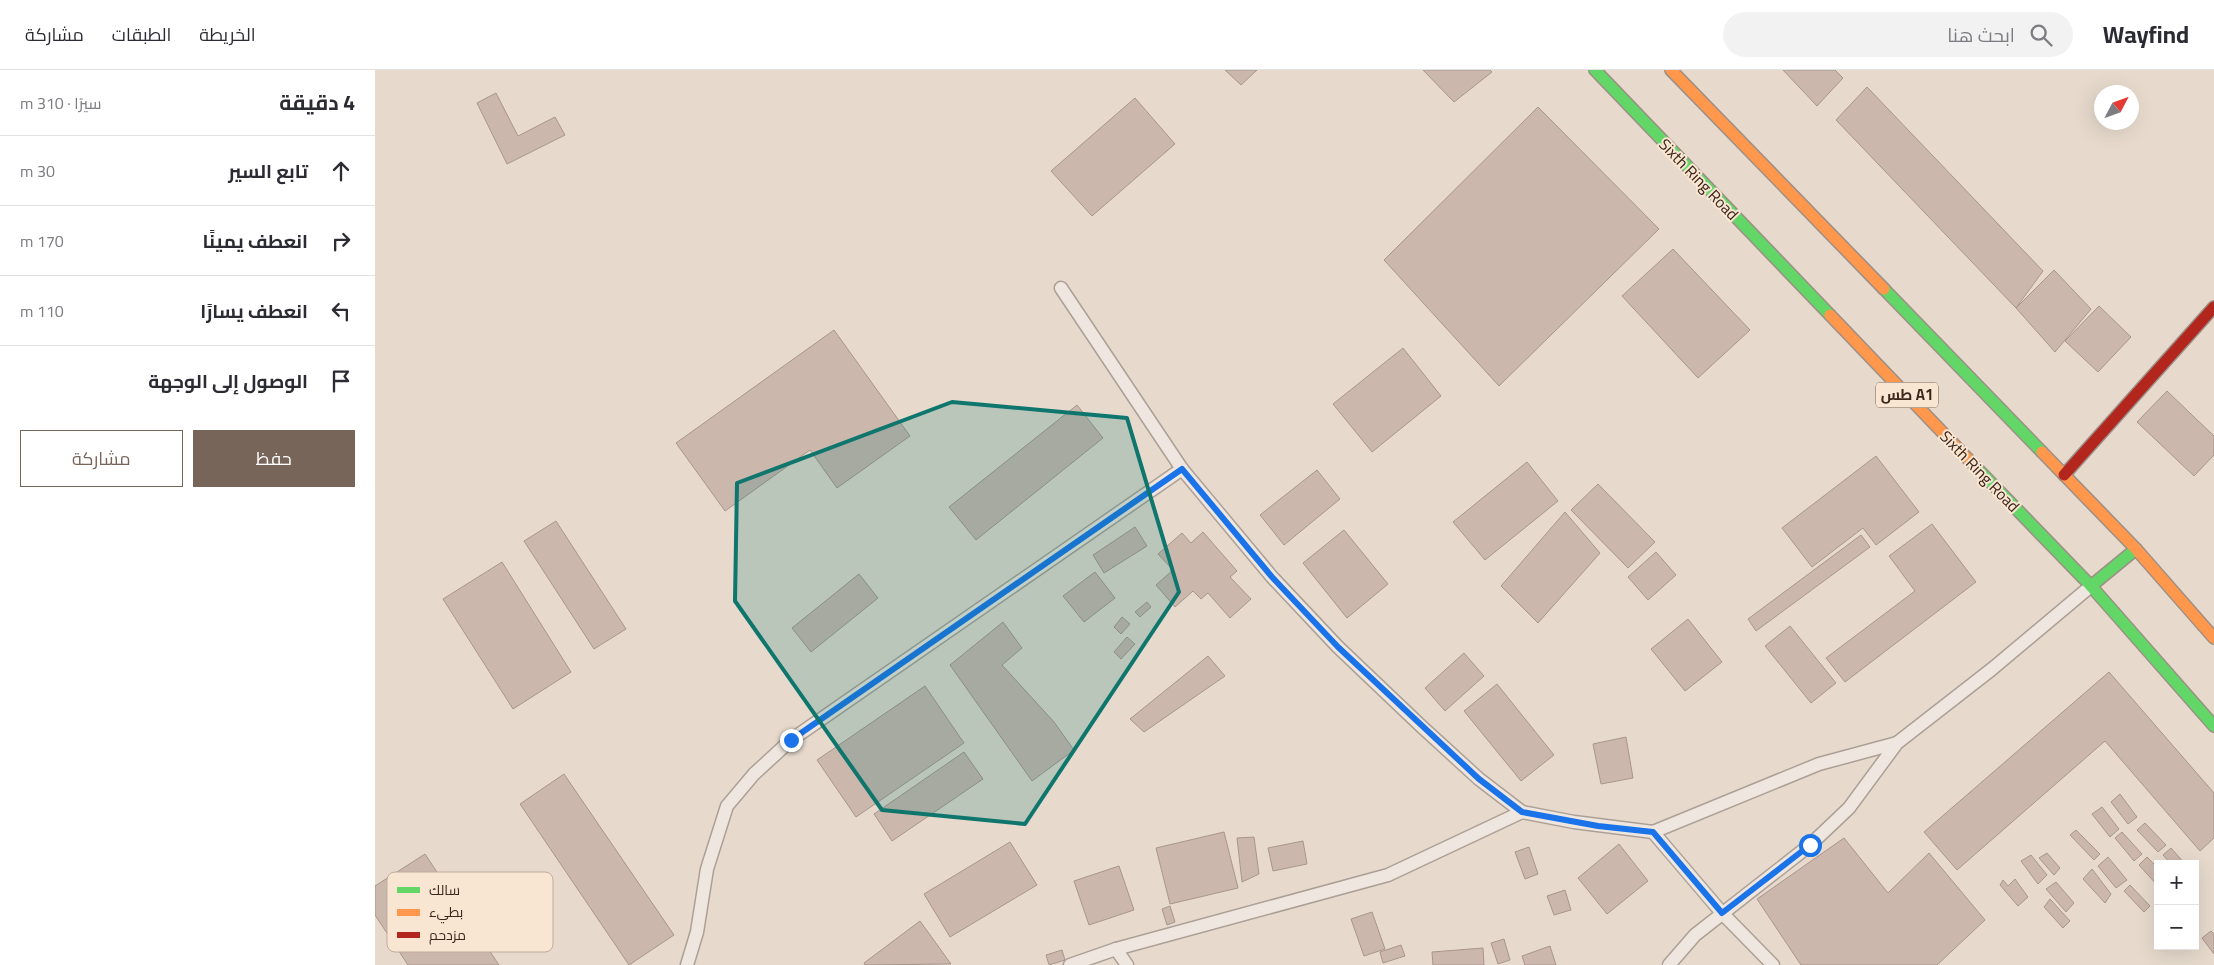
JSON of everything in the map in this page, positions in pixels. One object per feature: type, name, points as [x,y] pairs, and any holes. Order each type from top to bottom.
[{"type":"main road","name":"Sixth Ring Road","points":[[1595,70],[2091,586],[2214,726]]},
{"type":"main road","points":[[1671,70],[2136,549],[2214,638]]},
{"type":"main road","points":[[2065,475],[2214,307]]},
{"type":"main road","points":[[2091,586],[2136,549]]},
{"type":"lane","points":[[1061,288],[1182,469],[1272,577],[1338,647],[1479,779],[1522,812],[1598,826],[1653,832],[1819,764],[1897,743]]},
{"type":"lane","points":[[687,965],[697,932],[707,869],[727,806],[754,774],[791,740],[1182,469]]},
{"type":"lane","points":[[1669,965],[1695,935],[1810,845],[1849,808],[1897,743],[1992,670],[2091,586]]},
{"type":"lane","points":[[1070,965],[1116,949],[1388,875],[1522,812]]},
{"type":"lane","points":[[1653,832],[1722,913],[1773,965]]},
{"type":"lane","points":[[1116,949],[1127,965]]},
{"type":"highlighted area","points":[[952,402],[1127,418],[1179,592],[1025,824],[882,810],[735,601],[737,483]]},
{"type":"building","points":[[1225,70],[1257,70],[1241,85]]},
{"type":"building","points":[[1423,70],[1490,70],[1492,72],[1454,102]]},
{"type":"building","points":[[1783,70],[1835,70],[1843,78],[1817,106]]},
{"type":"building","points":[[1867,87],[2043,271],[2016,308],[1836,120]]},
{"type":"building","points":[[496,93],[518,136],[555,117],[565,135],[507,164],[477,103]]},
{"type":"building","points":[[1135,98],[1175,144],[1092,216],[1051,171]]},
{"type":"building","points":[[1538,107],[1659,229],[1499,386],[1384,260]]},
{"type":"building","points":[[1673,249],[1750,330],[1698,378],[1622,296]]},
{"type":"building","points":[[2054,270],[2091,309],[2055,352],[2016,308]]},
{"type":"building","points":[[2099,306],[2131,337],[2098,372],[2065,341]]},
{"type":"building","points":[[834,330],[910,436],[837,488],[810,450],[725,511],[676,443]]},
{"type":"building","points":[[1403,348],[1441,396],[1372,452],[1333,404]]},
{"type":"building","points":[[2167,391],[2214,436],[2214,455],[2194,476],[2137,422]]},
{"type":"building","points":[[1077,405],[1103,438],[976,540],[949,507]]},
{"type":"building","points":[[1876,456],[1919,512],[1876,545],[1863,528],[1812,567],[1782,528]]},
{"type":"building","points":[[1527,462],[1558,501],[1485,560],[1453,522]]},
{"type":"building","points":[[1317,470],[1340,499],[1284,545],[1260,515]]},
{"type":"building","points":[[1598,484],[1655,542],[1628,568],[1571,510]]},
{"type":"building","points":[[1565,512],[1600,553],[1538,623],[1501,586]]},
{"type":"building","points":[[556,521],[626,629],[594,649],[524,541]]},
{"type":"building","points":[[1932,524],[1976,582],[1845,682],[1826,658],[1915,591],[1889,556]]},
{"type":"building","points":[[1135,527],[1147,546],[1104,573],[1093,555]]},
{"type":"building","points":[[1344,530],[1388,584],[1347,618],[1303,563]]},
{"type":"building","points":[[1203,532],[1237,571],[1230,577],[1251,599],[1230,618],[1208,593],[1201,599],[1193,591],[1175,607],[1156,585],[1173,570],[1158,554],[1182,533],[1191,543]]},
{"type":"building","points":[[1861,535],[1870,547],[1756,631],[1748,619]]},
{"type":"building","points":[[1656,552],[1676,575],[1648,600],[1628,577]]},
{"type":"building","points":[[502,562],[571,672],[513,709],[443,599]]},
{"type":"building","points":[[1095,572],[1115,598],[1084,622],[1063,596]]},
{"type":"building","points":[[859,574],[878,598],[811,652],[792,628]]},
{"type":"building","points":[[1147,602],[1151,607],[1140,617],[1135,612]]},
{"type":"building","points":[[1122,617],[1130,624],[1121,634],[1114,627]]},
{"type":"building","points":[[1688,619],[1722,662],[1685,691],[1651,649]]},
{"type":"building","points":[[1003,622],[1022,648],[1002,665],[1054,722],[1074,750],[1032,781],[950,665]]},
{"type":"building","points":[[1790,626],[1836,683],[1811,703],[1765,646]]},
{"type":"building","points":[[1127,637],[1135,644],[1121,659],[1114,652]]},
{"type":"building","points":[[1464,653],[1484,676],[1445,711],[1425,688]]},
{"type":"building","points":[[1208,656],[1225,676],[1144,732],[1130,719]]},
{"type":"building","points":[[2109,672],[2214,793],[2214,838],[2200,851],[2105,741],[1957,870],[1924,832]]},
{"type":"building","points":[[1497,684],[1554,755],[1521,781],[1464,711]]},
{"type":"building","points":[[925,686],[964,743],[856,817],[817,760]]},
{"type":"building","points":[[1626,737],[1633,778],[1601,784],[1593,744]]},
{"type":"building","points":[[964,752],[983,779],[892,841],[874,814]]},
{"type":"building","points":[[564,774],[674,935],[629,965],[520,804]]},
{"type":"building","points":[[2120,794],[2137,817],[2128,824],[2111,802]]},
{"type":"building","points":[[2102,807],[2119,829],[2110,837],[2092,814]]},
{"type":"building","points":[[2145,823],[2166,845],[2158,852],[2137,830]]},
{"type":"building","points":[[2076,830],[2100,854],[2094,860],[2070,835]]},
{"type":"building","points":[[1224,832],[1238,888],[1170,904],[1156,848]]},
{"type":"building","points":[[2122,832],[2142,854],[2134,861],[2115,838]]},
{"type":"building","points":[[1254,837],[1259,874],[1242,882],[1237,838]]},
{"type":"building","points":[[1844,838],[1888,893],[1929,853],[1985,920],[1937,965],[1801,965],[1757,899]]},
{"type":"building","points":[[1303,841],[1307,864],[1273,871],[1268,848]]},
{"type":"building","points":[[1010,842],[1037,885],[950,937],[924,894]]},
{"type":"building","points":[[1619,844],[1648,881],[1607,914],[1578,878]]},
{"type":"building","points":[[1529,847],[1538,874],[1525,879],[1515,852]]},
{"type":"building","points":[[2171,848],[2182,860],[2167,860],[2163,855]]},
{"type":"building","points":[[2047,853],[2060,868],[2054,875],[2039,858]]},
{"type":"building","points":[[425,854],[437,872],[397,872]]},
{"type":"building","points":[[2031,855],[2047,875],[2038,884],[2021,861]]},
{"type":"building","points":[[2108,857],[2127,880],[2116,888],[2098,866]]},
{"type":"building","points":[[2147,857],[2154,864],[2154,882],[2139,865]]},
{"type":"building","points":[[1119,866],[1134,910],[1089,925],[1074,881]]},
{"type":"building","points":[[2092,869],[2111,894],[2105,903],[2083,879]]},
{"type":"building","points":[[387,878],[387,933],[375,915],[375,886]]},
{"type":"building","points":[[2015,879],[2028,897],[2018,906],[2000,885],[2003,880],[2008,886]]},
{"type":"building","points":[[2056,882],[2074,903],[2066,912],[2046,889]]},
{"type":"building","points":[[2130,885],[2150,906],[2144,912],[2124,891]]},
{"type":"building","points":[[1565,890],[1571,910],[1554,915],[1547,896]]},
{"type":"building","points":[[2050,899],[2070,921],[2063,928],[2044,907]]},
{"type":"building","points":[[1170,906],[1175,922],[1167,925],[1162,909]]},
{"type":"building","points":[[1372,912],[1385,949],[1364,956],[1351,919]]},
{"type":"building","points":[[920,921],[951,964],[865,965],[864,963]]},
{"type":"building","points":[[2211,931],[2214,934],[2214,954],[2202,938]]},
{"type":"building","points":[[1504,939],[1510,960],[1498,964],[1491,943]]},
{"type":"building","points":[[1401,945],[1405,956],[1383,963],[1380,952]]},
{"type":"building","points":[[1550,946],[1556,965],[1525,965],[1522,956]]},
{"type":"building","points":[[1483,948],[1484,965],[1433,965],[1432,952]]},
{"type":"building","points":[[1062,950],[1065,960],[1049,965],[1046,955]]},
{"type":"building","points":[[399,952],[490,952],[499,965],[408,965]]},
{"type":"traffic: fast","points":[[1595,70],[1830,315]]},
{"type":"traffic: fast","points":[[1884,289],[2042,452]]},
{"type":"traffic: fast","points":[[1968,459],[2091,586],[2214,726]]},
{"type":"traffic: fast","points":[[2091,586],[2136,549]]},
{"type":"traffic: slow","points":[[1671,70],[1884,289]]},
{"type":"traffic: slow","points":[[1830,315],[1968,459]]},
{"type":"traffic: slow","points":[[2042,452],[2136,549],[2214,638]]},
{"type":"traffic: jam","points":[[2064,475],[2214,307]]},
{"type":"route","points":[[791,740],[1182,469],[1272,577],[1338,647],[1479,779],[1522,812],[1598,826],[1653,832],[1722,913],[1810,845]]}]
